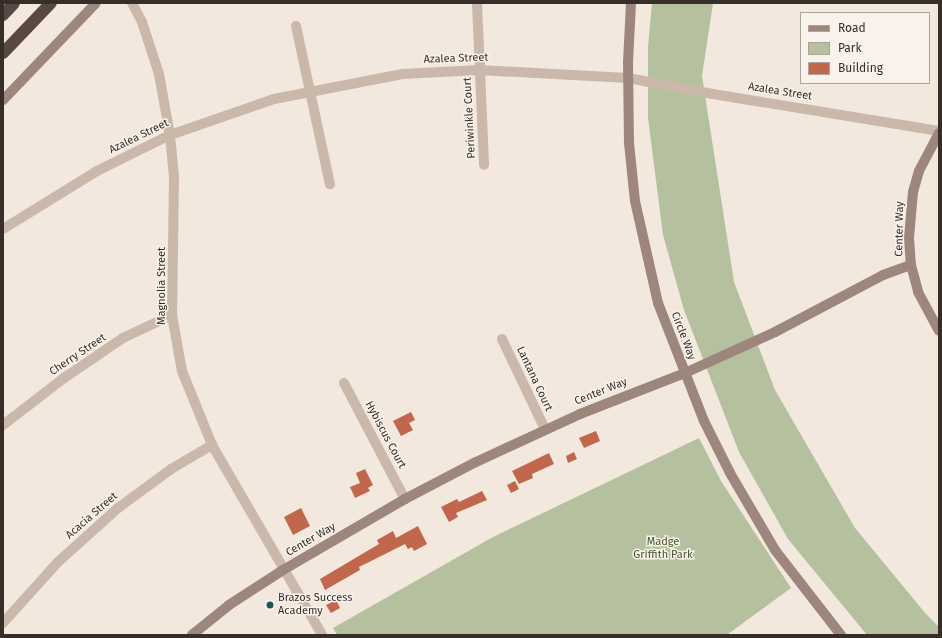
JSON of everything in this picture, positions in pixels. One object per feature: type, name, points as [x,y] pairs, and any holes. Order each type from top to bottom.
[{"type":"highway","points":[[3,15],[14,3]]},
{"type":"highway","points":[[3,53],[51,3]]},
{"type":"street","points":[[3,100],[96,3]]},
{"type":"street","name":"Magnolia Street","points":[[132,3],[142,22],[158,68],[170,135],[174,177],[172,315],[182,371],[212,445],[322,635]]},
{"type":"street","name":"Periwinkle Court","points":[[477,3],[484,165]]},
{"type":"street","name":"Circle Way","points":[[631,3],[628,78],[629,143],[640,224],[658,303],[684,374],[720,454],[758,524],[794,577],[841,635]]},
{"type":"street","points":[[296,26],[330,184]]},
{"type":"street","name":"Azalea Street","points":[[3,229],[91,174],[170,135],[253,106],[309,91],[403,74],[479,70],[628,78],[713,94],[939,132]]},
{"type":"street","name":"Center Way","points":[[192,635],[229,605],[283,570],[406,499],[545,429],[617,398],[684,374],[775,332],[883,275],[911,266],[909,238],[913,192],[919,171],[939,132]]},
{"type":"street","points":[[911,266],[918,292],[939,331]]},
{"type":"street","name":"Cherry Street","points":[[3,425],[64,378],[123,338],[172,315]]},
{"type":"street","name":"Lantana Court","points":[[502,339],[545,429]]},
{"type":"street","name":"Hybiscus Court","points":[[344,383],[406,499]]},
{"type":"street","name":"Acacia Street","points":[[3,623],[58,562],[118,508],[171,469],[212,445]]},
{"type":"green space","points":[[652,3],[713,3],[702,76],[734,282],[775,390],[855,528],[926,614],[939,627],[939,635],[867,635],[788,539],[739,452],[684,310],[663,235],[648,118],[648,47]]},
{"type":"green space","name":"Madge Griffith Park","points":[[699,438],[721,481],[791,588],[728,634],[337,635],[333,628],[493,537]]},
{"type":"building","points":[[411,412],[415,420],[409,423],[413,430],[401,436],[393,421]]},
{"type":"building","points":[[596,431],[600,441],[584,448],[579,438]]},
{"type":"building","points":[[574,452],[577,459],[568,463],[566,456]]},
{"type":"building","points":[[549,453],[554,464],[532,474],[533,478],[519,484],[512,471]]},
{"type":"building","points":[[365,469],[373,485],[368,488],[370,491],[355,498],[350,487],[360,483],[356,473]]},
{"type":"building","points":[[515,481],[519,489],[511,493],[507,485]]},
{"type":"building","points":[[482,491],[487,500],[456,513],[458,517],[449,522],[441,507],[457,499],[459,502]]},
{"type":"building","points":[[301,508],[310,526],[293,535],[284,517]]},
{"type":"building","points":[[418,526],[427,544],[414,551],[412,547],[408,549],[405,544],[359,567],[360,570],[325,590],[320,579],[379,544],[377,540],[393,531],[396,538]]},
{"type":"building","points":[[336,600],[340,608],[331,613],[326,605]]},
{"type":"place","name":"Brazos Success Academy","points":[[270,605]]}]
